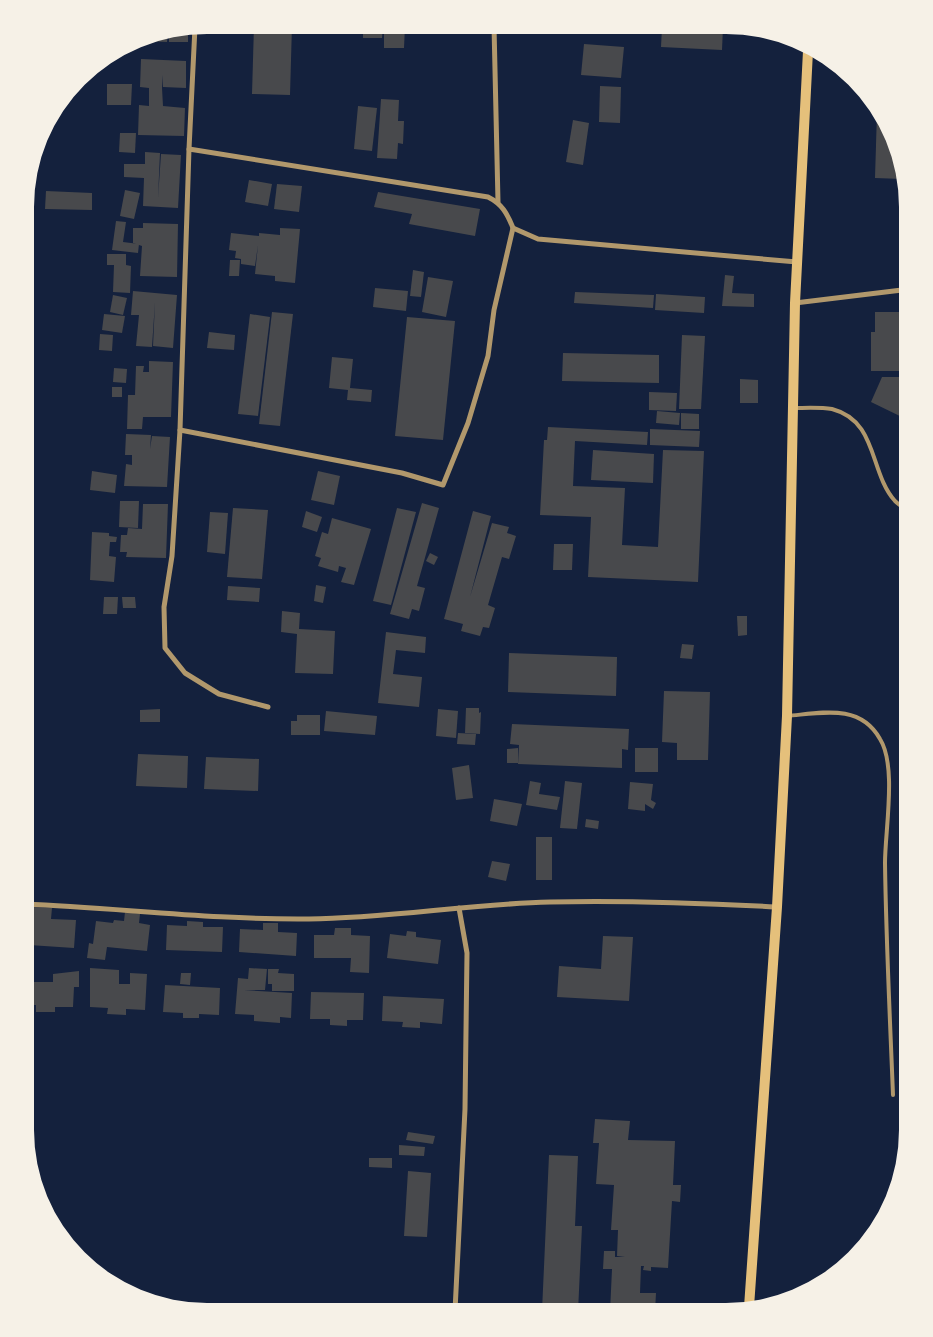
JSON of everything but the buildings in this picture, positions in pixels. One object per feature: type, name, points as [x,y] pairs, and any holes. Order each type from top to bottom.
[{"type":"main road","points":[[749,1302],[777,908],[787,716],[795,303],[808,55]]},
{"type":"street","points":[[195,34],[180,430],[172,556],[164,606],[165,648],[185,673],[219,694],[268,707]]},
{"type":"street","points":[[494,34],[498,202]]},
{"type":"street","points":[[180,430],[402,473],[443,485],[468,423],[488,356],[494,310],[513,228],[506,211],[498,202],[488,197],[190,150]]},
{"type":"street","points":[[513,228],[538,239],[554,242],[797,262]]},
{"type":"street","points":[[795,303],[899,290]]},
{"type":"street","points":[[34,905],[195,916],[308,919],[362,917],[550,902],[641,902],[777,908]]},
{"type":"street","points":[[455,1303],[465,1109],[467,953],[459,908]]},
{"type":"lane","points":[[793,408],[832,409],[851,418],[870,443],[881,476],[895,502],[899,505]]},
{"type":"lane","points":[[787,716],[832,712],[852,715],[861,719],[880,737],[886,753],[888,807],[885,862],[893,1095]]}]
